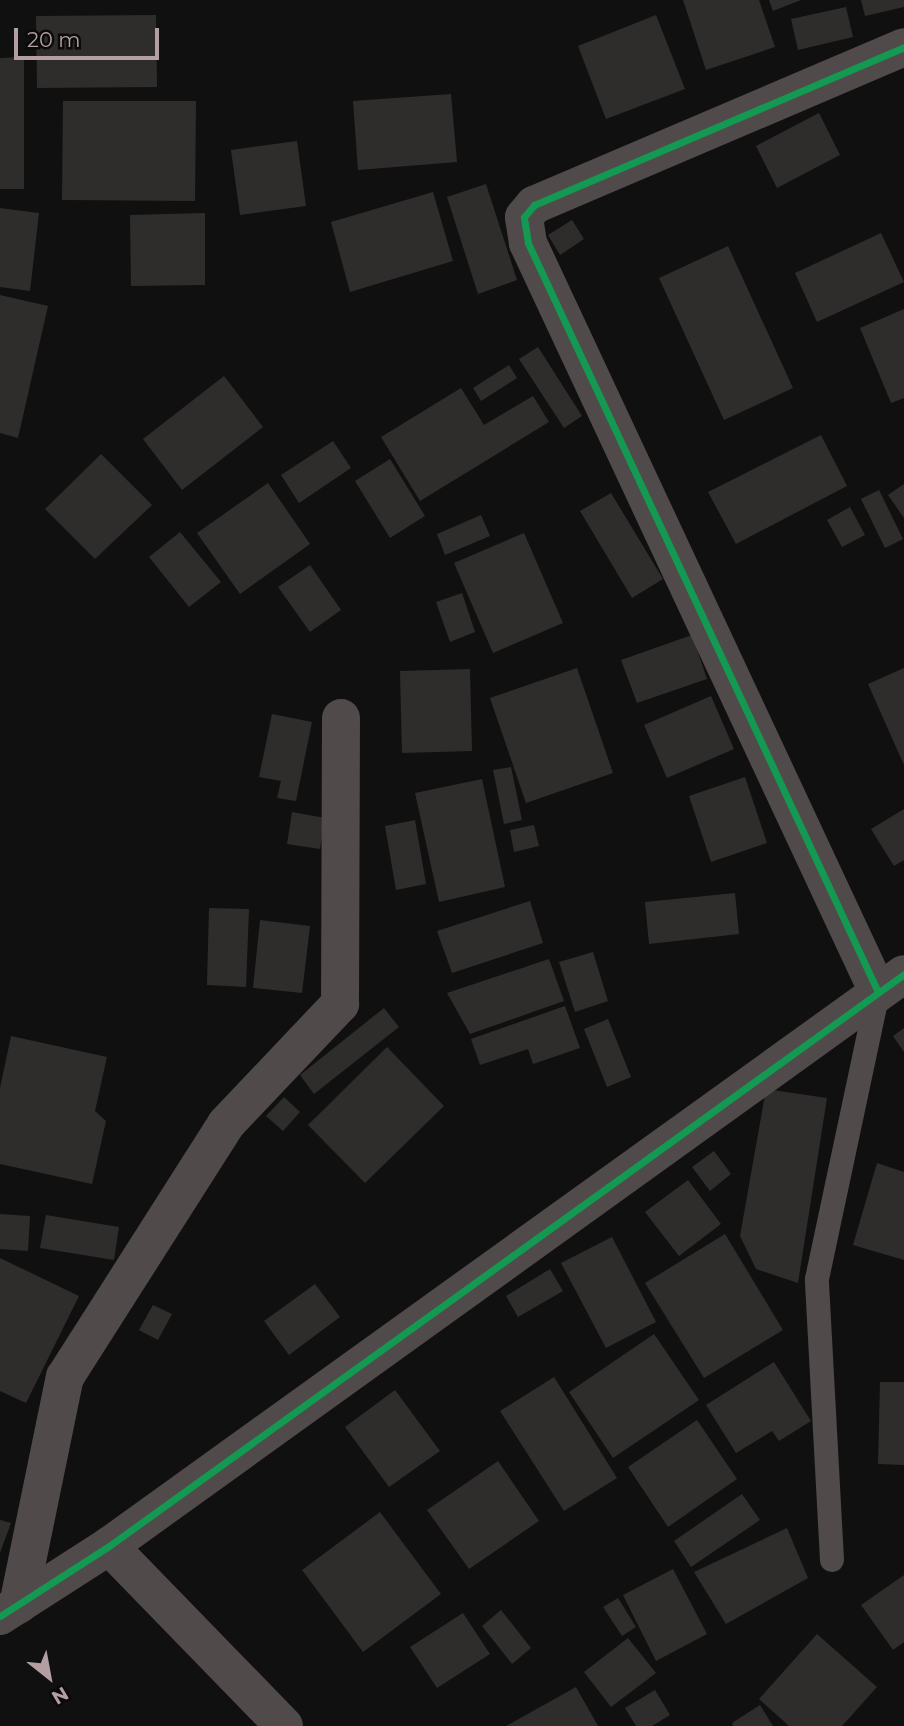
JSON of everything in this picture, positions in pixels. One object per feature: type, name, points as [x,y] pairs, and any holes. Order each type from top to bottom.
[{"type":"street","points":[[9,1611],[109,1546],[891,983],[528,243],[524,217],[534,205],[904,47]]},
{"type":"street","points":[[9,1611],[65,1377],[226,1124],[340,1004],[341,718]]},
{"type":"street","points":[[109,1546],[284,1726]]},
{"type":"lane","points":[[832,1560],[817,1279],[891,983]]},
{"type":"building","points":[[683,0],[759,0],[775,47],[706,70]]},
{"type":"building","points":[[769,0],[801,0],[773,11]]},
{"type":"building","points":[[861,0],[904,0],[904,7],[865,16]]},
{"type":"building","points":[[846,7],[853,37],[798,50],[791,19]]},
{"type":"building","points":[[156,15],[157,87],[37,88],[36,16]]},
{"type":"building","points":[[656,15],[685,89],[606,119],[578,46]]},
{"type":"building","points":[[24,57],[24,189],[0,189],[0,58]]},
{"type":"building","points":[[451,94],[457,162],[358,170],[353,101]]},
{"type":"building","points":[[63,101],[196,101],[195,201],[62,200]]},
{"type":"building","points":[[819,113],[840,155],[777,188],[756,146]]},
{"type":"building","points":[[297,141],[306,206],[240,215],[231,150]]},
{"type":"building","points":[[486,184],[517,280],[478,294],[447,197]]},
{"type":"building","points":[[433,192],[453,261],[350,292],[331,222]]},
{"type":"building","points":[[0,208],[39,213],[30,291],[0,287]]},
{"type":"building","points":[[205,213],[205,285],[131,286],[130,215]]},
{"type":"building","points":[[572,220],[584,239],[560,255],[548,235]]},
{"type":"building","points":[[881,233],[904,282],[817,322],[795,273]]},
{"type":"building","points":[[728,246],[793,388],[724,420],[659,278]]},
{"type":"building","points":[[0,295],[48,306],[18,438],[0,433]]},
{"type":"building","points":[[904,309],[904,398],[891,403],[860,328]]},
{"type":"building","points":[[538,347],[582,416],[564,428],[519,359]]},
{"type":"building","points":[[509,365],[517,378],[481,401],[473,388]]},
{"type":"building","points":[[224,376],[263,427],[182,490],[143,439]]},
{"type":"building","points":[[461,388],[484,425],[533,396],[549,422],[420,501],[381,437]]},
{"type":"building","points":[[821,435],[847,486],[736,544],[708,492]]},
{"type":"building","points":[[333,441],[351,468],[299,503],[281,475]]},
{"type":"building","points":[[101,454],[152,505],[95,559],[45,509]]},
{"type":"building","points":[[390,459],[425,516],[390,538],[355,481]]},
{"type":"building","points":[[268,483],[310,544],[240,594],[197,533]]},
{"type":"building","points":[[904,484],[904,518],[888,495]]},
{"type":"building","points":[[879,490],[903,539],[885,548],[861,499]]},
{"type":"building","points":[[611,493],[663,579],[632,598],[580,511]]},
{"type":"building","points":[[850,507],[865,535],[842,547],[827,520]]},
{"type":"building","points":[[481,515],[490,536],[445,555],[437,534]]},
{"type":"building","points":[[180,532],[221,582],[189,607],[149,557]]},
{"type":"building","points":[[524,533],[563,623],[493,653],[454,563]]},
{"type":"building","points":[[310,565],[341,610],[310,632],[278,587]]},
{"type":"building","points":[[462,593],[475,632],[450,642],[436,602]]},
{"type":"building","points":[[692,635],[707,679],[637,703],[621,660]]},
{"type":"building","points":[[577,668],[613,773],[526,803],[490,698]]},
{"type":"building","points":[[904,668],[904,765],[868,684]]},
{"type":"building","points":[[470,669],[472,751],[402,753],[400,671]]},
{"type":"building","points":[[711,696],[734,749],[667,778],[644,725]]},
{"type":"building","points":[[272,714],[312,722],[296,801],[277,798],[281,781],[259,777]]},
{"type":"building","points":[[511,767],[522,820],[504,824],[493,770]]},
{"type":"building","points":[[745,777],[767,843],[711,862],[689,796]]},
{"type":"building","points":[[482,779],[505,887],[439,902],[415,793]]},
{"type":"building","points":[[904,809],[904,860],[894,866],[871,829]]},
{"type":"building","points":[[292,812],[325,818],[320,849],[287,844]]},
{"type":"building","points":[[415,820],[426,884],[396,890],[385,826]]},
{"type":"building","points":[[534,825],[539,846],[514,852],[510,830]]},
{"type":"building","points":[[735,893],[739,934],[649,944],[645,902]]},
{"type":"building","points":[[530,901],[543,943],[452,973],[437,931]]},
{"type":"building","points":[[209,908],[249,909],[246,987],[207,985]]},
{"type":"building","points":[[260,920],[310,926],[302,993],[253,988]]},
{"type":"building","points":[[593,952],[608,1001],[575,1012],[559,962]]},
{"type":"building","points":[[549,959],[564,1001],[470,1034],[447,993]]},
{"type":"building","points":[[565,1006],[580,1048],[533,1064],[528,1049],[480,1065],[471,1039]]},
{"type":"building","points":[[384,1008],[399,1027],[314,1094],[300,1075]]},
{"type":"building","points":[[608,1019],[631,1077],[607,1087],[584,1029]]},
{"type":"building","points":[[904,1028],[904,1052],[893,1036]]},
{"type":"building","points":[[11,1036],[107,1057],[95,1111],[106,1121],[92,1184],[0,1164],[0,1088]]},
{"type":"building","points":[[387,1047],[444,1106],[365,1183],[308,1125]]},
{"type":"building","points":[[766,1089],[827,1098],[798,1283],[756,1269],[740,1236]]},
{"type":"building","points":[[284,1097],[300,1112],[283,1131],[266,1116]]},
{"type":"building","points":[[714,1151],[731,1174],[710,1191],[692,1167]]},
{"type":"building","points":[[877,1163],[904,1172],[904,1260],[853,1245]]},
{"type":"building","points":[[688,1180],[721,1224],[679,1256],[645,1212]]},
{"type":"building","points":[[0,1214],[30,1216],[28,1251],[0,1249]]},
{"type":"building","points":[[46,1215],[119,1227],[114,1260],[40,1248]]},
{"type":"building","points":[[725,1234],[783,1330],[704,1378],[645,1283]]},
{"type":"building","points":[[612,1237],[656,1322],[606,1348],[561,1263]]},
{"type":"building","points":[[0,1258],[79,1296],[26,1403],[0,1391]]},
{"type":"building","points":[[550,1269],[563,1291],[518,1317],[506,1296]]},
{"type":"building","points":[[315,1284],[340,1317],[289,1355],[264,1321]]},
{"type":"building","points":[[153,1305],[172,1314],[158,1340],[139,1330]]},
{"type":"building","points":[[654,1334],[699,1400],[613,1458],[569,1392]]},
{"type":"building","points":[[774,1362],[811,1421],[779,1441],[772,1431],[736,1453],[706,1405]]},
{"type":"building","points":[[554,1377],[617,1478],[564,1511],[500,1411]]},
{"type":"building","points":[[880,1382],[904,1382],[904,1465],[878,1464]]},
{"type":"building","points":[[395,1390],[440,1451],[389,1487],[345,1427]]},
{"type":"building","points":[[697,1420],[737,1479],[668,1527],[628,1467]]},
{"type":"building","points":[[498,1461],[539,1521],[469,1569],[427,1510]]},
{"type":"building","points":[[742,1494],[760,1520],[691,1567],[674,1541]]},
{"type":"building","points":[[380,1512],[441,1594],[363,1652],[302,1570]]},
{"type":"building","points":[[0,1520],[11,1523],[0,1553]]},
{"type":"building","points":[[787,1528],[808,1578],[726,1624],[694,1572]]},
{"type":"building","points":[[673,1569],[707,1634],[656,1661],[623,1595]]},
{"type":"building","points":[[904,1575],[904,1642],[893,1650],[861,1605]]},
{"type":"building","points":[[618,1598],[636,1627],[622,1636],[603,1607]]},
{"type":"building","points":[[501,1610],[531,1648],[512,1664],[482,1626]]},
{"type":"building","points":[[463,1613],[490,1654],[437,1688],[410,1647]]},
{"type":"building","points":[[817,1634],[877,1687],[842,1726],[789,1726],[759,1699]]},
{"type":"building","points":[[628,1638],[656,1673],[611,1707],[584,1672]]},
{"type":"building","points":[[576,1687],[598,1726],[506,1726]]},
{"type":"building","points":[[655,1690],[670,1715],[652,1726],[636,1726],[625,1708]]},
{"type":"building","points":[[760,1705],[773,1726],[733,1726],[732,1723]]},
{"type":"cycle path","points":[[878,992],[528,243],[524,217],[534,205],[904,47]]},
{"type":"cycle path","points":[[0,1616],[109,1546],[904,974]]}]
